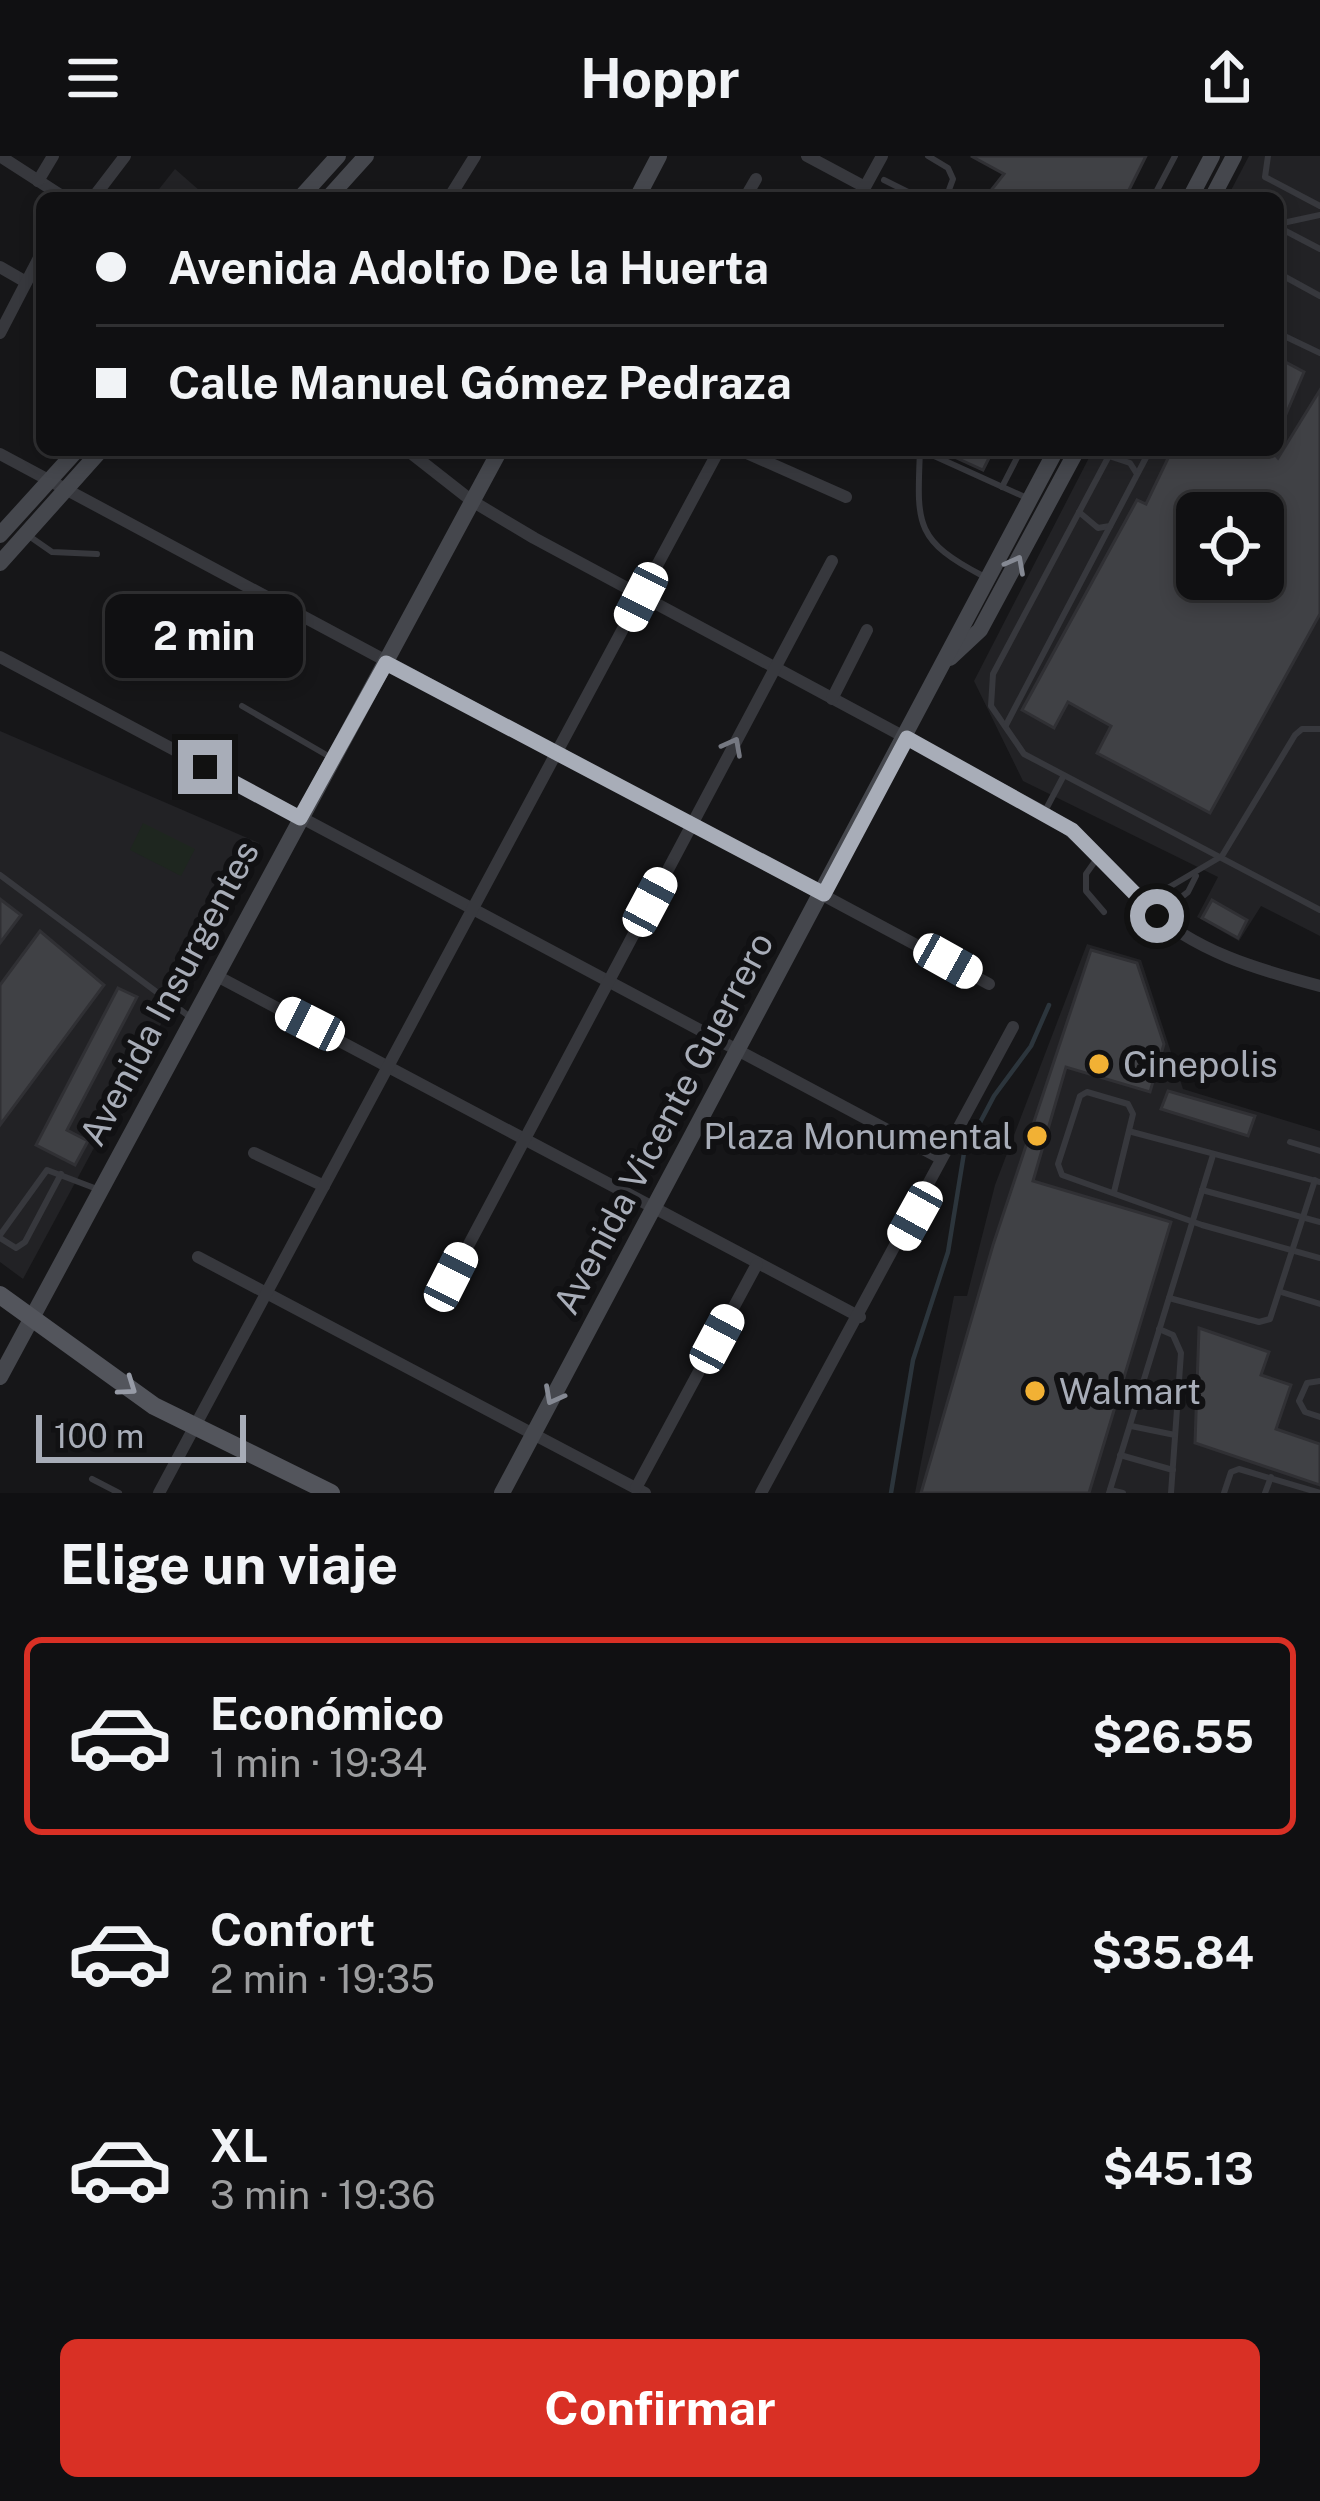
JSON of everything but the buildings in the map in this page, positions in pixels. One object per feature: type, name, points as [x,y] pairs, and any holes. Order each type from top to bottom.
[{"type":"main road","points":[[0,1295],[194,1428],[331,1493]]},
{"type":"street","points":[[0,156],[55,192]]},
{"type":"street","points":[[38,181],[53,156]]},
{"type":"street","points":[[98,192],[125,156]]},
{"type":"street","points":[[305,192],[338,156]]},
{"type":"street","points":[[453,192],[475,156]]},
{"type":"street","points":[[640,192],[659,156]]},
{"type":"street","points":[[807,156],[861,192]]},
{"type":"street","points":[[1193,192],[1212,156]]},
{"type":"street","points":[[1219,192],[1234,156]]},
{"type":"street","points":[[862,192],[879,157]]},
{"type":"street","points":[[333,192],[361,158]]},
{"type":"street","points":[[748,192],[756,179]]},
{"type":"street","points":[[0,333],[36,263]]},
{"type":"street","points":[[0,267],[26,282]]},
{"type":"street","points":[[0,454],[989,984]]},
{"type":"street","points":[[0,563],[26,534],[74,456]]},
{"type":"street","points":[[0,536],[94,456]]},
{"type":"street","points":[[415,456],[472,501],[641,597],[1044,812],[1100,854],[1157,916],[1225,958],[1320,986]]},
{"type":"street","name":"Avenida Insurgentes","points":[[0,1377],[497,456]]},
{"type":"street","points":[[159,1493],[560,754],[716,456]]},
{"type":"street","points":[[754,456],[846,496]]},
{"type":"street","name":"Avenida Vicente Guerrero","points":[[950,658],[980,630],[1038,503],[1054,456]]},
{"type":"street","name":"Avenida Vicente Guerrero","points":[[502,1493],[950,658],[986,578],[1073,456]]},
{"type":"street","points":[[451,1277],[832,561]]},
{"type":"street","points":[[832,699],[867,630]]},
{"type":"street","points":[[0,657],[940,1158]]},
{"type":"street","points":[[215,975],[860,1317]]},
{"type":"street","points":[[761,1493],[1013,1027]]},
{"type":"street","points":[[254,1153],[324,1186]]},
{"type":"street","points":[[198,1256],[641,1491],[757,1264]]},
{"type":"lane","points":[[928,156],[948,168],[953,179],[948,192]]},
{"type":"lane","points":[[1156,192],[1175,156]]},
{"type":"lane","points":[[1268,156],[1265,177],[1320,210]]},
{"type":"lane","points":[[884,180],[908,192]]},
{"type":"lane","points":[[1284,223],[1320,210]]},
{"type":"lane","points":[[1284,228],[1320,249]]},
{"type":"lane","points":[[1284,276],[1320,296]]},
{"type":"lane","points":[[1284,336],[1320,353]]},
{"type":"lane","points":[[920,456],[920,524],[926,537],[950,559],[986,578]]},
{"type":"lane","points":[[933,456],[1038,503]]},
{"type":"lane","points":[[1001,488],[1018,456]]},
{"type":"lane","points":[[1109,456],[993,674],[991,706],[1024,754],[1320,910]]},
{"type":"lane","points":[[1117,456],[1137,474]]},
{"type":"lane","points":[[1006,725],[1147,456]]},
{"type":"lane","points":[[1079,512],[1098,528],[1110,526]]},
{"type":"lane","points":[[26,534],[52,552],[97,554]]},
{"type":"lane","points":[[234,649],[263,594]]},
{"type":"lane","points":[[204,628],[253,660]]},
{"type":"lane","points":[[242,706],[333,758]]},
{"type":"lane","points":[[1142,903],[1196,876],[1222,856],[1295,735],[1302,729],[1320,729]]},
{"type":"lane","points":[[1044,812],[1063,777]]},
{"type":"lane","points":[[1100,854],[1086,874],[1086,891],[1103,912]]},
{"type":"lane","points":[[0,875],[193,1019]]},
{"type":"lane","points":[[1157,916],[1188,892],[1196,876]]},
{"type":"lane","points":[[1114,1192],[1133,1114],[1127,1104],[1087,1092],[1080,1096],[1058,1171],[1114,1192],[1194,1220],[1320,1258]]},
{"type":"lane","points":[[1131,1132],[1317,1181],[1281,1292],[1266,1322],[1169,1298]]},
{"type":"lane","points":[[1290,1142],[1320,1151]]},
{"type":"lane","points":[[1123,1493],[1109,1491],[1213,1155]]},
{"type":"lane","points":[[61,1174],[25,1242],[16,1248],[0,1236],[47,1170],[61,1174],[100,1191]]},
{"type":"lane","points":[[1202,1190],[1320,1222]]},
{"type":"lane","points":[[1281,1292],[1320,1304]]},
{"type":"lane","points":[[1159,1329],[1179,1342],[1171,1493]]},
{"type":"lane","points":[[1320,1381],[1307,1383],[1300,1401],[1305,1412],[1320,1418]]},
{"type":"lane","points":[[1142,1390],[1177,1399]]},
{"type":"lane","points":[[1131,1426],[1175,1435]]},
{"type":"lane","points":[[1120,1455],[1173,1470]]},
{"type":"lane","points":[[1223,1493],[1231,1472],[1239,1468],[1320,1493]]},
{"type":"lane","points":[[1265,1493],[1270,1478]]},
{"type":"lane","points":[[92,1479],[119,1493]]},
{"type":"shaded area","points":[[1249,156],[1320,156],[1320,936],[1261,906],[1239,941],[1197,917],[1218,877],[1023,781],[974,681],[1090,456],[1284,456],[1284,192],[1230,192]]},
{"type":"shaded area","points":[[175,169],[201,192],[157,192]]},
{"type":"shaded area","points":[[0,731],[259,843],[23,1279],[0,1262]]},
{"type":"shaded area","points":[[143,823],[195,849],[181,876],[130,850]]},
{"type":"shaded area","points":[[1087,944],[1141,960],[1183,1089],[1320,1131],[1320,1493],[915,1493],[954,1296],[967,1296],[995,1185]]},
{"type":"waterway","points":[[891,1493],[913,1360],[948,1252],[964,1153],[994,1096],[1031,1046],[1049,1005]]},
{"type":"place","name":"Cinepolis","points":[[1099,1064]]},
{"type":"place","name":"Plaza Monumental","points":[[1037,1136]]},
{"type":"place","name":"Walmart","points":[[1035,1391]]},
{"type":"route","points":[[205,767],[300,818],[386,663],[824,894],[907,738],[1072,830],[1157,916]]}]
